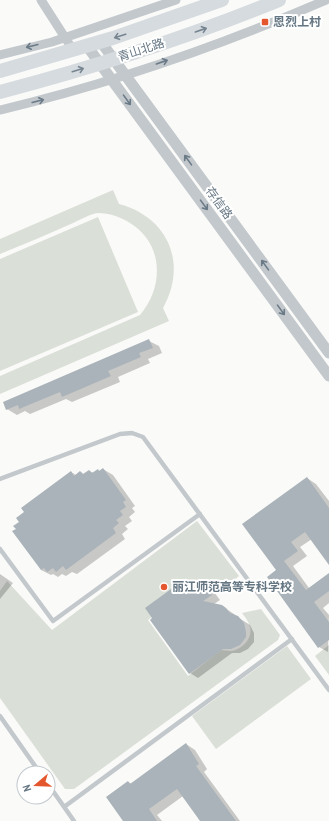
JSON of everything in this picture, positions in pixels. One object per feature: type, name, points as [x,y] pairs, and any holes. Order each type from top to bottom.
[{"type":"main road","name":"青山北路","points":[[0,71],[101,42],[222,0]]},
{"type":"main road","name":"青山北路","points":[[0,92],[100,64],[212,26],[279,0]]},
{"type":"street","points":[[40,0],[73,50]]},
{"type":"street","points":[[0,55],[65,37],[176,0]]},
{"type":"street","points":[[0,110],[67,94],[125,75],[209,46],[326,0]]},
{"type":"street","name":"存信路","points":[[101,42],[329,353]]},
{"type":"street","name":"存信路","points":[[87,46],[329,376]]},
{"type":"lane","points":[[0,479],[120,434],[132,433],[143,437],[329,690]]},
{"type":"lane","points":[[0,549],[53,621],[200,514]]},
{"type":"lane","points":[[64,806],[292,639]]},
{"type":"lane","points":[[0,716],[34,765]]},
{"type":"lane","points":[[56,795],[74,821]]},
{"type":"shaded area","points":[[113,190],[119,204],[136,210],[150,219],[161,231],[169,244],[173,259],[174,275],[170,291],[163,308],[169,321],[0,394],[0,376],[140,315],[148,304],[156,279],[157,266],[154,254],[149,242],[141,232],[130,223],[115,216],[98,213],[0,254],[0,239]]},
{"type":"shaded area","points":[[98,217],[138,312],[0,371],[0,259]]},
{"type":"shaded area","points":[[197,521],[239,576],[217,593],[212,587],[209,588],[203,580],[148,620],[188,676],[221,650],[235,650],[246,643],[250,635],[250,627],[248,621],[242,613],[261,609],[280,635],[278,640],[74,789],[65,789],[56,776],[56,765],[48,765],[0,698],[0,591],[7,581],[52,630]]},
{"type":"shaded area","points":[[329,645],[329,675],[315,656]]},
{"type":"shaded area","points":[[287,646],[311,679],[216,749],[192,716]]},
{"type":"building","points":[[149,339],[153,348],[139,353],[141,357],[108,371],[111,376],[62,397],[60,392],[19,409],[18,405],[6,410],[3,402]]},
{"type":"building","points":[[103,468],[126,500],[123,502],[126,507],[120,511],[123,515],[116,520],[119,523],[113,528],[116,533],[66,570],[63,566],[56,572],[53,568],[47,572],[44,568],[41,570],[12,531],[16,529],[13,526],[19,522],[16,518],[24,512],[21,508],[71,471],[74,476],[80,471],[83,474],[89,470],[92,473]]},
{"type":"building","points":[[307,477],[329,508],[329,565],[305,532],[291,542],[298,551],[284,561],[306,590],[329,573],[329,591],[314,602],[329,622],[329,640],[318,648],[267,577],[276,570],[242,524]]},
{"type":"building","points":[[202,582],[212,595],[203,601],[222,605],[230,613],[238,616],[244,623],[246,637],[240,645],[231,649],[223,649],[189,674],[150,620],[152,618],[145,608],[178,584],[185,594]]},
{"type":"building","points":[[186,743],[199,764],[196,766],[236,821],[200,821],[177,789],[149,809],[157,821],[123,821],[106,797],[128,781],[130,784]]},
{"type":"place","name":"恩烈上村","points":[[265,22]]},
{"type":"place","name":"丽江师范高等专科学校","points":[[164,587]]}]
